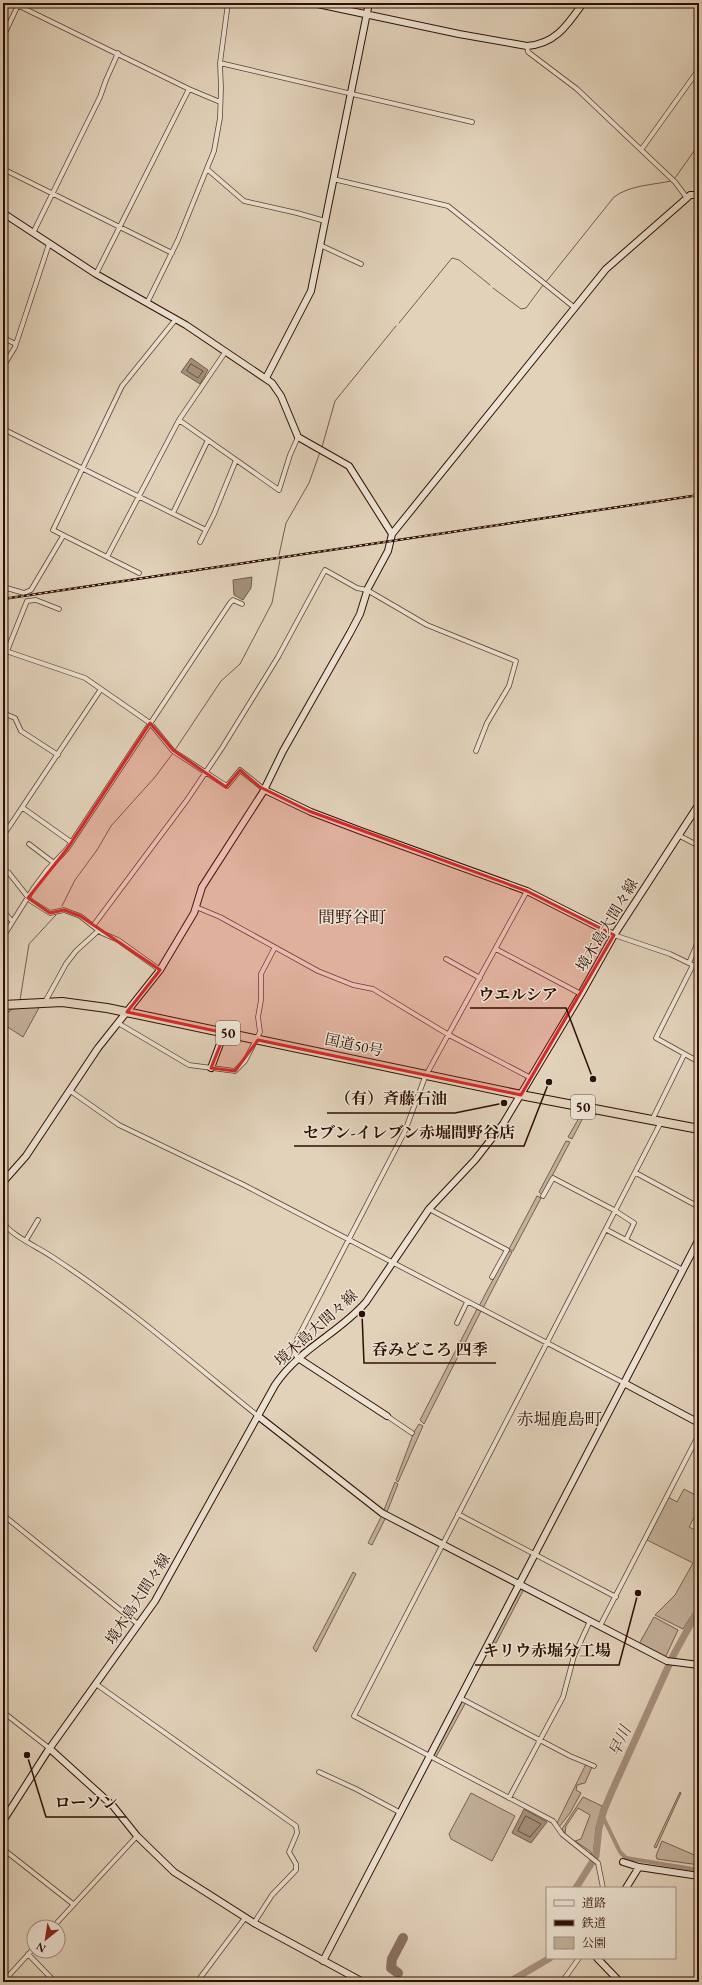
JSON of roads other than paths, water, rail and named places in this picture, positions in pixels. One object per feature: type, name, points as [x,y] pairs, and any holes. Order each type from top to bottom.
[{"type":"highway","name":"国道50号","points":[[3,1005],[45,1002],[78,1004],[127,1012],[521,1095],[699,1129]]},
{"type":"street","points":[[13,3],[19,4],[118,54],[220,102]]},
{"type":"street","points":[[147,303],[172,253],[214,151],[218,134],[220,63],[228,3]]},
{"type":"street","points":[[313,3],[366,16],[527,46],[538,46],[551,41],[562,32],[583,3]]},
{"type":"street","points":[[266,378],[310,296],[369,3]]},
{"type":"street","points":[[3,37],[19,4]]},
{"type":"street","points":[[527,46],[528,52],[577,89],[675,182],[687,198]]},
{"type":"street","points":[[33,233],[100,97],[118,54]]},
{"type":"street","points":[[220,63],[472,122]]},
{"type":"street","points":[[641,150],[699,69]]},
{"type":"street","points":[[96,274],[189,88]]},
{"type":"street","points":[[3,169],[172,253]]},
{"type":"street","points":[[207,169],[244,201],[297,212],[325,221]]},
{"type":"street","points":[[333,180],[448,206],[575,308]]},
{"type":"street","points":[[3,1182],[26,1156],[53,1117],[69,1090],[118,1023],[160,970],[193,916],[198,894],[208,875],[265,790],[279,758],[360,614],[368,590],[388,551],[392,534],[606,269],[690,195],[699,195]]},
{"type":"street","points":[[3,213],[96,274],[176,319],[266,378],[276,387],[281,396],[298,437],[349,466],[392,534]]},
{"type":"street","points":[[3,367],[16,344],[49,244]]},
{"type":"street","points":[[320,245],[361,264]]},
{"type":"street","points":[[140,574],[53,530],[81,468],[122,386],[176,319]]},
{"type":"street","points":[[3,338],[16,344]]},
{"type":"street","points":[[107,557],[179,420],[226,351]]},
{"type":"street","points":[[179,420],[279,490],[290,455],[298,437]]},
{"type":"street","points":[[3,429],[206,530]]},
{"type":"street","points":[[173,513],[208,440]]},
{"type":"street","points":[[200,542],[236,460]]},
{"type":"street","points":[[3,587],[24,593],[31,590],[63,536]]},
{"type":"street","points":[[93,926],[206,773],[278,657],[325,570],[357,588],[368,590],[427,625],[516,661],[510,682],[487,723],[476,751]]},
{"type":"street","points":[[3,662],[5,651],[27,601],[36,600],[59,608]]},
{"type":"street","points":[[3,937],[12,921],[47,870],[71,842],[231,601],[235,600],[242,604]]},
{"type":"street","points":[[5,651],[83,678],[150,723],[172,750],[226,786],[240,770],[265,790],[309,811],[527,891],[614,934],[699,968]]},
{"type":"street","points":[[3,836],[101,689]]},
{"type":"street","points":[[3,713],[15,718],[21,731],[58,755]]},
{"type":"street","name":"境木島大間々線","points":[[3,1820],[49,1748],[139,1625],[171,1575],[283,1373],[298,1358],[354,1315],[371,1297],[428,1209],[467,1169],[493,1139],[581,994],[614,934],[699,804]]},
{"type":"street","points":[[23,808],[71,842]]},
{"type":"street","points":[[678,835],[699,846]]},
{"type":"street","points":[[29,844],[54,863]]},
{"type":"street","points":[[3,869],[12,877],[28,898],[50,913],[65,911],[80,916],[98,931],[118,940],[160,970]]},
{"type":"street","points":[[412,1433],[298,1358],[293,1347],[407,1127],[427,1075],[527,891]]},
{"type":"street","points":[[196,907],[220,917],[274,949],[318,971],[373,989],[449,1035],[531,1078]]},
{"type":"street","points":[[3,911],[12,921]]},
{"type":"street","points":[[45,1002],[66,964],[76,951],[98,931]]},
{"type":"street","points":[[699,939],[691,964],[656,1038],[699,1062]]},
{"type":"street","points":[[118,1023],[185,1063],[235,1072],[243,1063],[258,1040],[261,1029],[258,1017],[261,1000],[261,972],[274,949]]},
{"type":"street","points":[[496,949],[581,994]]},
{"type":"street","points":[[446,959],[480,978]]},
{"type":"street","points":[[211,1068],[224,1033]]},
{"type":"street","points":[[652,1120],[684,1054]]},
{"type":"street","points":[[69,1090],[119,1125],[244,1185],[699,1423]]},
{"type":"street","points":[[603,1887],[598,1864],[562,1834],[553,1821],[354,1716],[662,1122]]},
{"type":"street","points":[[636,1173],[699,1207]]},
{"type":"street","points":[[543,1196],[553,1178],[634,1223],[626,1240]]},
{"type":"street","points":[[428,1209],[507,1250],[492,1277]]},
{"type":"street","points":[[26,1240],[38,1220]]},
{"type":"street","points":[[3,1222],[9,1230],[104,1292],[378,1510],[667,1661],[699,1665]]},
{"type":"street","points":[[607,1230],[683,1270]]},
{"type":"street","points":[[323,1961],[699,1239]]},
{"type":"street","points":[[457,1323],[467,1302]]},
{"type":"street","points":[[600,1626],[699,1434]]},
{"type":"street","points":[[458,1514],[616,1596]]},
{"type":"street","points":[[3,1515],[139,1625]]},
{"type":"street","points":[[509,1798],[562,1697],[574,1656],[590,1621]]},
{"type":"street","points":[[96,1684],[296,1826],[297,1834],[289,1852],[296,1864],[296,1870],[272,1895],[254,1923]]},
{"type":"street","points":[[460,1698],[594,1766]]},
{"type":"street","points":[[3,1712],[49,1748],[113,1806],[137,1836],[174,1872],[245,1918],[363,1982]]},
{"type":"street","points":[[319,1772],[356,1789],[401,1813]]},
{"type":"street","points":[[60,1919],[137,1836]]},
{"type":"street","points":[[3,1849],[74,1904]]},
{"type":"street","points":[[623,1862],[638,1867],[699,1876]]},
{"type":"street","points":[[627,1887],[638,1867]]},
{"type":"street","points":[[197,1982],[245,1918]]},
{"type":"street","points":[[3,1982],[26,1956]]},
{"type":"street","points":[[33,1959],[55,1982]]},
{"type":"street","points":[[562,1982],[578,1959]]},
{"type":"street","points":[[598,1959],[620,1982]]},
{"type":"water","points":[[191,358],[208,370],[200,384],[181,372]]},
{"type":"water","points":[[252,577],[251,588],[243,600],[234,595],[233,580]]},
{"type":"water","points":[[524,1809],[547,1822],[531,1843],[512,1833]]},
{"type":"waterway","points":[[675,178],[699,144]]},
{"type":"waterway","points":[[546,282],[614,197],[634,188],[671,181]]},
{"type":"waterway","points":[[399,323],[452,258],[459,260],[490,285]]},
{"type":"waterway","points":[[493,288],[521,309],[526,308],[543,285]]},
{"type":"waterway","points":[[322,447],[335,401],[396,326]]},
{"type":"waterway","points":[[279,555],[286,523],[309,483],[320,452]]},
{"type":"waterway","points":[[175,750],[221,681],[240,664],[272,603],[280,560]]},
{"type":"waterway","points":[[62,906],[75,880],[97,850],[111,826],[155,777],[173,753]]},
{"type":"waterway","points":[[20,1000],[29,944],[56,915]]},
{"type":"waterway","points":[[3,1016],[12,1009]]},
{"type":"waterway","name":"早川","points":[[577,1887],[596,1856],[599,1828],[604,1810],[612,1791],[673,1656],[699,1609]]},
{"type":"waterway","points":[[603,1817],[620,1852],[626,1858],[699,1870]]},
{"type":"waterway","name":"早川","points":[[509,1982],[548,1959]]},
{"type":"railway","points":[[3,599],[699,495]]},
{"type":"place","name":"ウエルシア","points":[[593,1079]]},
{"type":"place","name":"セブン-イレブン赤堀間野谷店","points":[[549,1082]]},
{"type":"place","name":"（有）斉藤石油","points":[[504,1103]]},
{"type":"place","name":"呑みどころ 四季","points":[[362,1314]]},
{"type":"place","name":"キリウ赤堀分工場","points":[[638,1593]]},
{"type":"place","name":"ローソン","points":[[27,1755]]},
{"type":"district","name":"間野谷町","points":[[352,917]]},
{"type":"district","name":"赤堀鹿島町","points":[[559,1419]]}]
